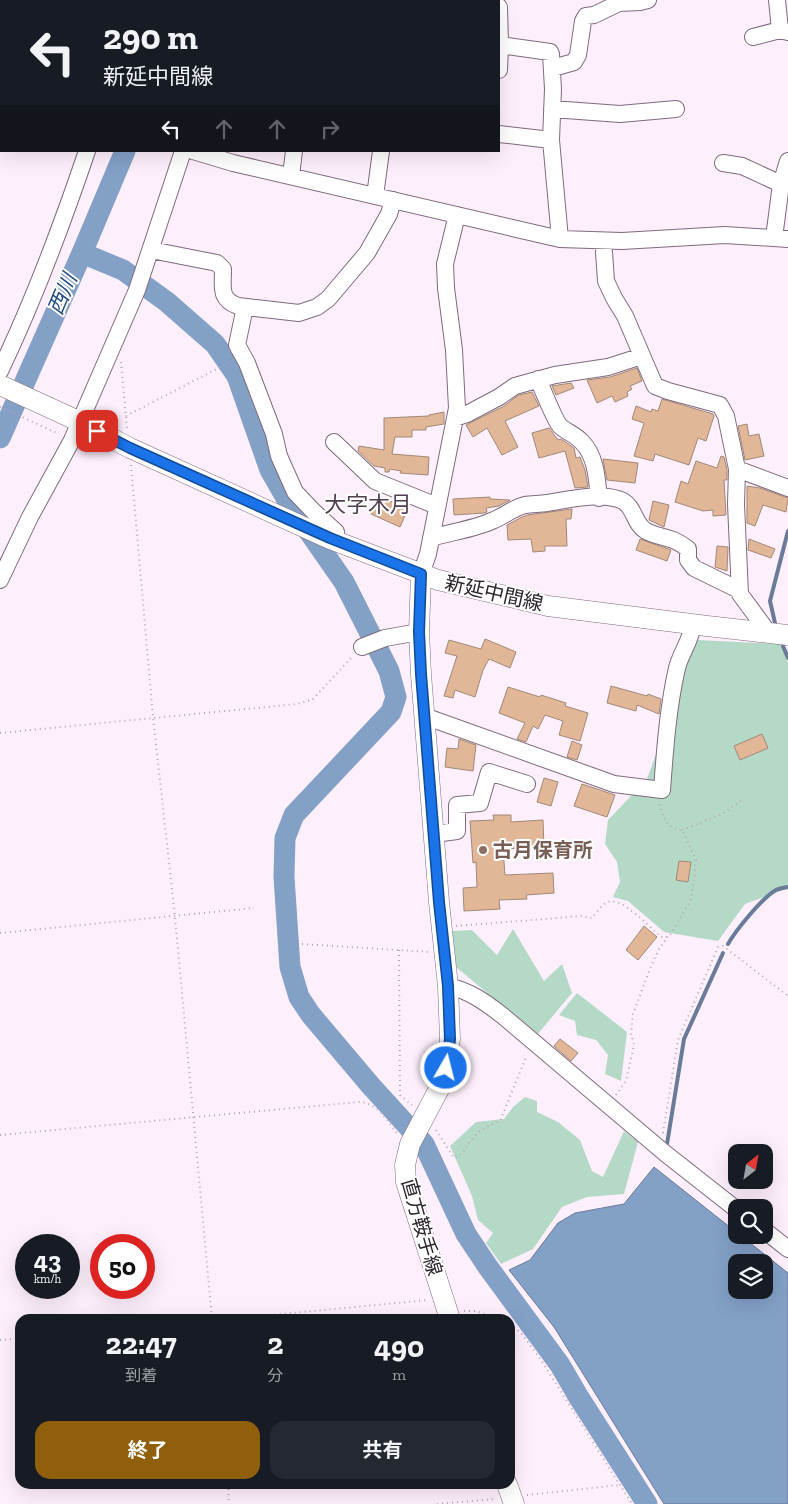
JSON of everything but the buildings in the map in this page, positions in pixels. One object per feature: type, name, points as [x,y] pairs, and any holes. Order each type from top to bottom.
[{"type":"main road","name":"新延中間線","points":[[2,381],[130,448],[334,540],[438,580],[548,606],[788,635]]},
{"type":"main road","name":"直方鞍手線","points":[[421,574],[419,632],[424,716],[441,927],[448,986],[450,1039],[446,1068],[438,1092],[409,1146],[405,1165],[406,1182],[447,1310]]},
{"type":"street","points":[[553,68],[574,62],[578,55],[582,21],[586,16],[594,15],[619,2],[648,0]]},
{"type":"street","points":[[753,37],[784,31],[777,0]]},
{"type":"street","points":[[500,45],[550,52],[553,68],[551,140],[560,239]]},
{"type":"street","points":[[552,109],[620,114],[676,109]]},
{"type":"street","points":[[500,134],[551,140]]},
{"type":"street","points":[[2,381],[14,342],[87,152]]},
{"type":"street","points":[[0,580],[77,421],[137,290],[183,152]]},
{"type":"street","points":[[196,152],[233,163],[560,239],[622,241],[725,235],[781,238],[782,184],[788,161]]},
{"type":"street","points":[[290,176],[294,152]]},
{"type":"street","points":[[375,196],[381,152]]},
{"type":"street","points":[[723,163],[742,166],[782,184]]},
{"type":"street","points":[[151,250],[217,262],[223,269],[223,295],[229,302],[245,307],[299,314],[318,307],[328,299],[367,253],[389,214],[393,200]]},
{"type":"street","points":[[421,574],[431,538],[457,408],[454,350],[446,288],[445,264],[457,215]]},
{"type":"street","points":[[604,252],[606,281],[625,316],[655,386],[720,405],[726,416],[737,469],[736,504],[739,590],[766,632]]},
{"type":"street","points":[[245,307],[238,345],[274,434],[279,456],[295,492],[336,532],[334,540]]},
{"type":"street","points":[[455,418],[467,414],[499,397],[515,386],[555,375],[608,368],[642,356]]},
{"type":"street","points":[[538,380],[560,426],[572,432],[583,442],[591,456],[596,474],[599,498]]},
{"type":"street","points":[[334,442],[375,481],[437,506]]},
{"type":"street","points":[[737,469],[788,488]]},
{"type":"street","points":[[431,538],[494,520],[506,512],[524,505],[570,498],[608,497],[623,502],[631,509],[636,520],[646,531],[678,540],[688,549],[688,560],[694,568],[739,590]]},
{"type":"street","points":[[424,716],[614,784],[662,790],[667,733],[678,666],[692,636],[693,624]]},
{"type":"street","points":[[362,647],[385,638],[419,632]]},
{"type":"street","points":[[434,834],[457,831],[456,805],[480,803],[489,772],[527,784]]},
{"type":"street","points":[[448,986],[478,996],[656,1146],[728,1203]]},
{"type":"street","points":[[773,1237],[788,1249]]},
{"type":"path","points":[[115,340],[122,364],[127,436]]},
{"type":"path","points":[[126,416],[243,355]]},
{"type":"path","points":[[0,407],[58,434]]},
{"type":"path","points":[[130,458],[153,717],[175,917],[212,1314]]},
{"type":"path","points":[[0,734],[263,707],[312,700],[362,647]]},
{"type":"path","points":[[662,790],[659,803],[665,821],[678,830],[722,814],[744,799]]},
{"type":"path","points":[[607,1104],[626,1081],[634,1045],[632,1033],[633,1014],[650,966],[690,902],[696,860],[682,830]]},
{"type":"path","points":[[441,927],[582,916],[592,918],[606,903],[616,901],[623,904],[660,936],[664,938],[670,936]]},
{"type":"path","points":[[0,933],[254,908]]},
{"type":"path","points":[[302,944],[444,953]]},
{"type":"path","points":[[656,1146],[661,1139],[664,1128],[678,1040],[718,947],[722,946],[744,960],[788,996]]},
{"type":"path","points":[[399,950],[400,1095],[434,1126],[454,1158],[462,1154],[473,1137],[484,1127],[500,1121],[528,1050],[534,1042]]},
{"type":"path","points":[[0,1135],[369,1102],[376,1107],[409,1146]]},
{"type":"path","points":[[351,1314],[447,1310],[476,1311],[484,1314]]},
{"type":"path","points":[[515,1328],[521,1333],[540,1360],[632,1504]]},
{"type":"path","points":[[0,1340],[15,1338]]},
{"type":"path","points":[[437,1504],[620,1485]]},
{"type":"path","points":[[228,1489],[229,1504]]},
{"type":"green space","points":[[698,640],[781,644],[788,663],[788,888],[745,904],[718,941],[664,932],[628,901],[613,897],[620,882],[617,862],[605,844],[608,820],[647,779],[662,737],[684,648]]},
{"type":"green space","points":[[513,929],[544,981],[562,964],[572,993],[537,1035],[456,967],[452,931],[472,930],[497,955]]},
{"type":"green space","points":[[577,993],[627,1032],[621,1081],[605,1074],[608,1055],[596,1040],[577,1035],[575,1021],[559,1015]]},
{"type":"green space","points":[[525,1097],[537,1101],[537,1112],[558,1122],[580,1140],[592,1171],[603,1177],[624,1131],[638,1142],[624,1194],[587,1197],[562,1207],[533,1249],[501,1264],[486,1243],[493,1233],[478,1220],[472,1196],[450,1146],[476,1122],[504,1119],[513,1107]]},
{"type":"water","points":[[654,1167],[728,1226],[728,1244],[751,1244],[764,1254],[728,1254],[728,1299],[773,1299],[773,1261],[788,1273],[788,1504],[664,1504],[554,1327],[509,1270],[530,1260],[558,1223],[575,1213],[624,1204]]},
{"type":"waterway","name":"西川","points":[[0,438],[125,152]]},
{"type":"waterway","points":[[82,253],[123,270],[167,302],[215,344],[237,376],[270,470],[289,503],[344,582],[389,671],[396,697],[391,712],[294,815],[285,838],[284,877],[290,967],[299,997],[311,1015],[371,1086],[424,1144],[466,1234],[560,1365],[647,1504]]},
{"type":"waterway","points":[[775,623],[770,601],[788,531]]},
{"type":"waterway","points":[[783,646],[788,658]]},
{"type":"waterway","points":[[728,944],[743,923],[770,894],[780,888],[788,887]]},
{"type":"waterway","points":[[667,1144],[684,1039],[723,953]]},
{"type":"place","name":"古月保育所","points":[[483,850]]},
{"type":"district","name":"大字木月","points":[[368,504]]},
{"type":"route","points":[[97,431],[130,448],[330,538],[421,574],[419,632],[421,674],[439,902],[448,986],[450,1039],[446,1068]]}]
